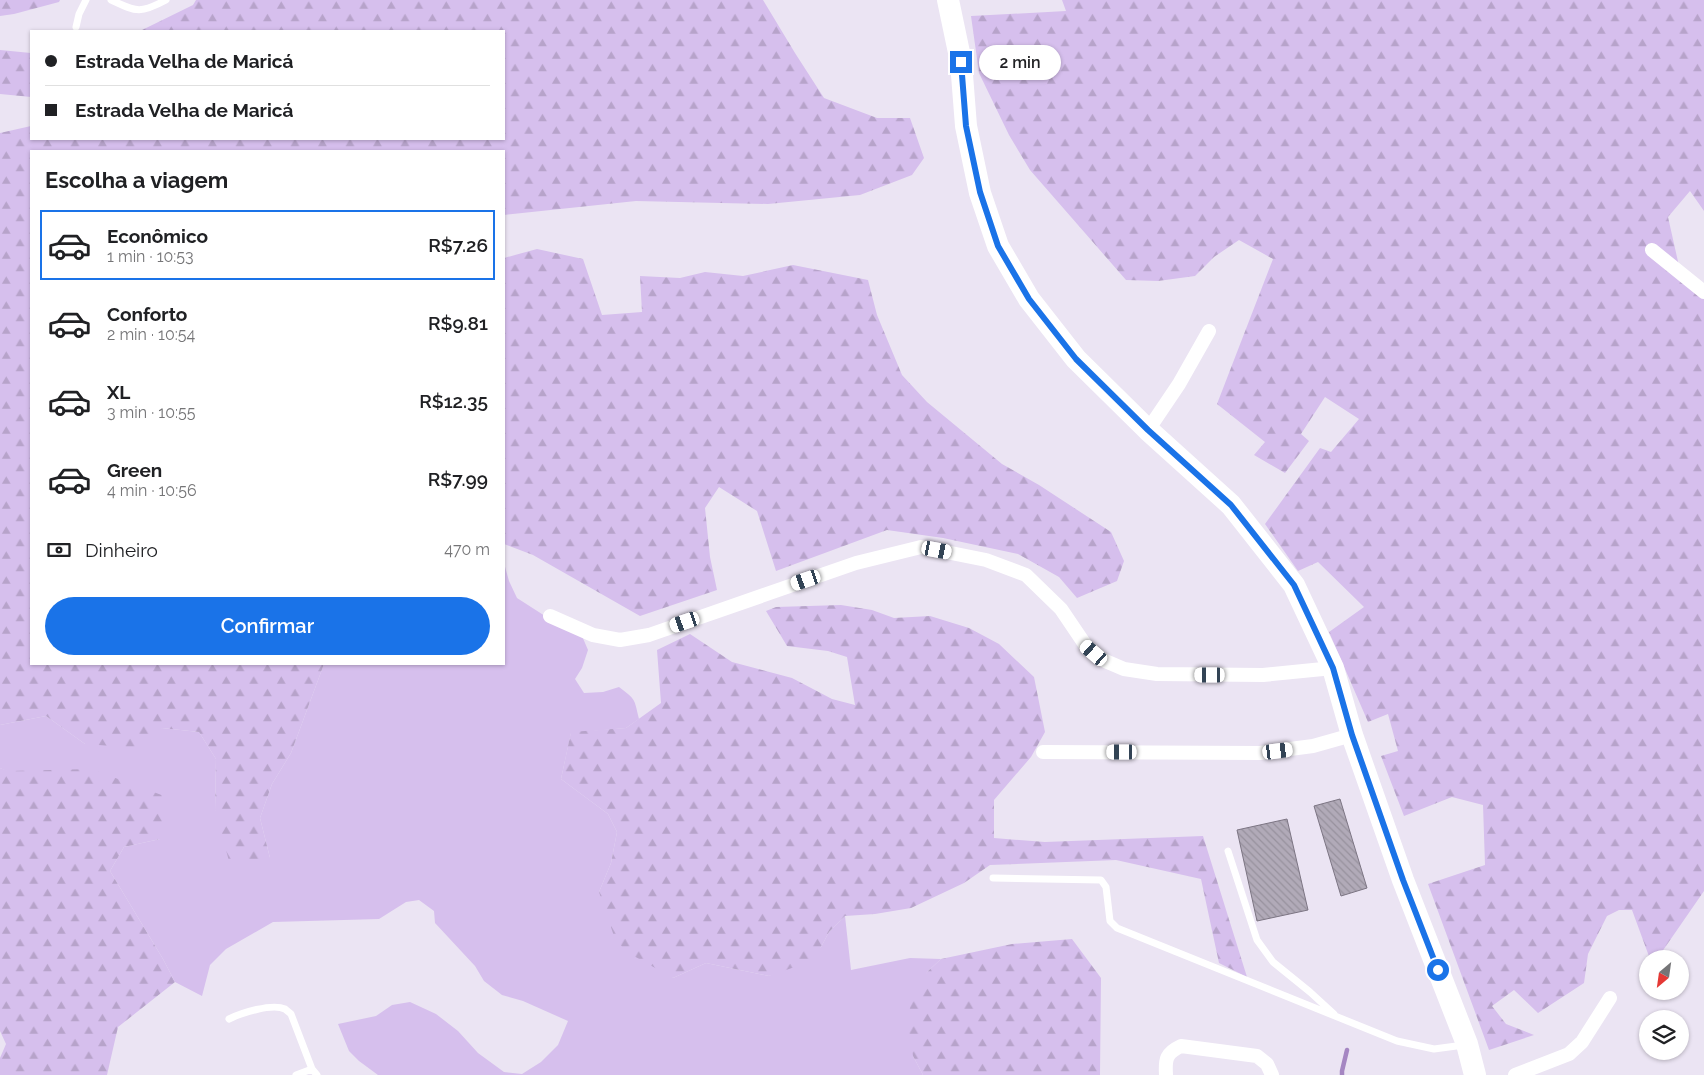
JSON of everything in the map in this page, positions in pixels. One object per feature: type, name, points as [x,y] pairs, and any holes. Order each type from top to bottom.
[{"type":"main road","points":[[948,0],[961,62],[966,126],[980,192],[998,246],[1029,299],[1076,359],[1148,430],[1231,505],[1294,585],[1333,668],[1352,735],[1403,880],[1467,1044],[1475,1075]]},
{"type":"street","points":[[1652,250],[1704,292]]},
{"type":"street","points":[[1148,430],[1179,384],[1209,331]]},
{"type":"street","points":[[550,616],[593,635],[620,640],[649,635],[856,563],[921,547],[986,560],[1026,575],[1061,609],[1086,646],[1103,660],[1124,669],[1157,674],[1263,675],[1333,668]]},
{"type":"street","points":[[1043,752],[1260,753],[1313,746],[1352,735]]},
{"type":"street","points":[[1516,1075],[1569,1054],[1582,1042],[1610,998]]},
{"type":"street","points":[[1166,1075],[1165,1060],[1171,1051],[1181,1046],[1256,1056],[1267,1064],[1272,1075]]},
{"type":"lane","points":[[76,27],[79,14],[86,0]]},
{"type":"lane","points":[[111,0],[133,10],[142,11],[166,0]]},
{"type":"lane","points":[[1228,851],[1257,940],[1273,962],[1338,1018]]},
{"type":"lane","points":[[993,878],[1101,880],[1106,887],[1110,921],[1117,928],[1397,1041],[1434,1049],[1467,1044]]},
{"type":"lane","points":[[229,1019],[238,1014],[276,1007],[285,1009],[291,1014],[315,1072],[296,1075]]},
{"type":"green space","points":[[0,0],[60,0],[59,2],[14,14],[0,16]]},
{"type":"green space","points":[[196,0],[763,0],[824,98],[877,118],[910,118],[924,158],[912,175],[860,195],[768,204],[636,201],[505,215],[505,150],[30,150],[30,665],[324,665],[291,753],[272,784],[260,818],[270,858],[229,861],[215,810],[216,759],[199,732],[162,728],[139,748],[85,744],[46,716],[0,725],[0,133],[30,126],[30,140],[505,140],[505,30],[142,30],[193,5]]},
{"type":"green space","points":[[1062,0],[1704,0],[1704,211],[1690,191],[1668,217],[1679,266],[1704,285],[1704,891],[1663,950],[1647,950],[1632,910],[1619,910],[1607,916],[1588,954],[1584,983],[1538,1013],[1514,990],[1492,1006],[1506,1024],[1534,1035],[1489,1050],[1428,884],[1485,865],[1483,805],[1452,797],[1404,816],[1381,756],[1398,751],[1388,714],[1368,722],[1329,632],[1364,607],[1318,562],[1298,571],[1265,524],[1320,448],[1331,452],[1359,419],[1325,397],[1301,434],[1309,441],[1285,473],[1254,455],[1265,442],[1217,404],[1273,259],[1239,240],[1214,257],[1195,276],[1158,281],[1126,280],[1030,170],[1009,135],[979,73],[971,16],[1066,11]]},
{"type":"green space","points":[[0,50],[30,53],[30,97],[0,94]]},
{"type":"green space","points":[[537,249],[583,259],[602,315],[642,312],[640,276],[680,278],[705,272],[743,276],[793,265],[868,280],[877,315],[902,375],[927,402],[1002,464],[1039,485],[1111,532],[1124,561],[1117,581],[1077,598],[1059,577],[1018,554],[943,538],[887,530],[776,571],[757,511],[719,487],[705,508],[710,557],[717,590],[640,616],[533,555],[505,544],[505,258]]},
{"type":"green space","points":[[505,567],[517,598],[582,636],[588,650],[582,668],[575,679],[584,693],[603,692],[619,687],[634,700],[639,719],[626,728],[571,733],[561,779],[608,814],[617,832],[611,863],[599,892],[673,978],[706,963],[769,976],[821,947],[829,932],[845,916],[851,970],[910,958],[941,959],[927,972],[913,1056],[923,1075],[378,1075],[349,1051],[338,1024],[376,1016],[392,1005],[410,1002],[436,1014],[458,1031],[478,1053],[504,1072],[522,1074],[541,1062],[558,1045],[568,1021],[523,1001],[502,995],[484,981],[475,966],[435,923],[434,911],[419,900],[406,902],[379,919],[273,922],[226,949],[210,965],[202,996],[175,982],[110,871],[124,847],[160,839],[0,768],[0,725],[46,716],[85,744],[162,728],[199,732],[216,759],[215,810],[270,858],[260,818],[272,784],[291,753],[324,665],[505,665]]},
{"type":"green space","points":[[841,605],[872,610],[894,618],[930,616],[969,628],[999,644],[1034,677],[1045,732],[1031,757],[994,800],[994,838],[1045,842],[1203,836],[1247,977],[1219,963],[1201,879],[1116,860],[990,865],[964,883],[911,908],[875,914],[845,916],[829,932],[821,947],[806,963],[769,976],[706,963],[673,978],[625,951],[614,936],[599,892],[611,863],[617,832],[608,814],[561,779],[571,732],[626,728],[661,703],[657,650],[690,634],[732,662],[792,678],[832,699],[855,705],[847,657],[828,651],[787,646],[766,611],[776,607]]},
{"type":"green space","points":[[0,768],[9,771],[91,769],[167,797],[160,839],[124,847],[110,871],[175,982],[118,1027],[107,1075],[0,1075],[0,1058],[6,1044],[0,1031]]},
{"type":"green space","points":[[1072,939],[1101,978],[1100,1075],[923,1075],[913,1056],[908,1025],[910,1007],[927,972],[941,959],[1012,944]]},
{"type":"building","points":[[1340,799],[1367,888],[1341,896],[1314,806]]},
{"type":"building","points":[[1287,819],[1308,910],[1257,921],[1237,830]]},
{"type":"waterway","points":[[1342,1075],[1347,1050]]},
{"type":"route","points":[[961,62],[966,126],[980,192],[998,246],[1029,299],[1076,359],[1148,430],[1231,505],[1294,585],[1333,668],[1352,735],[1403,880],[1438,970]]}]
